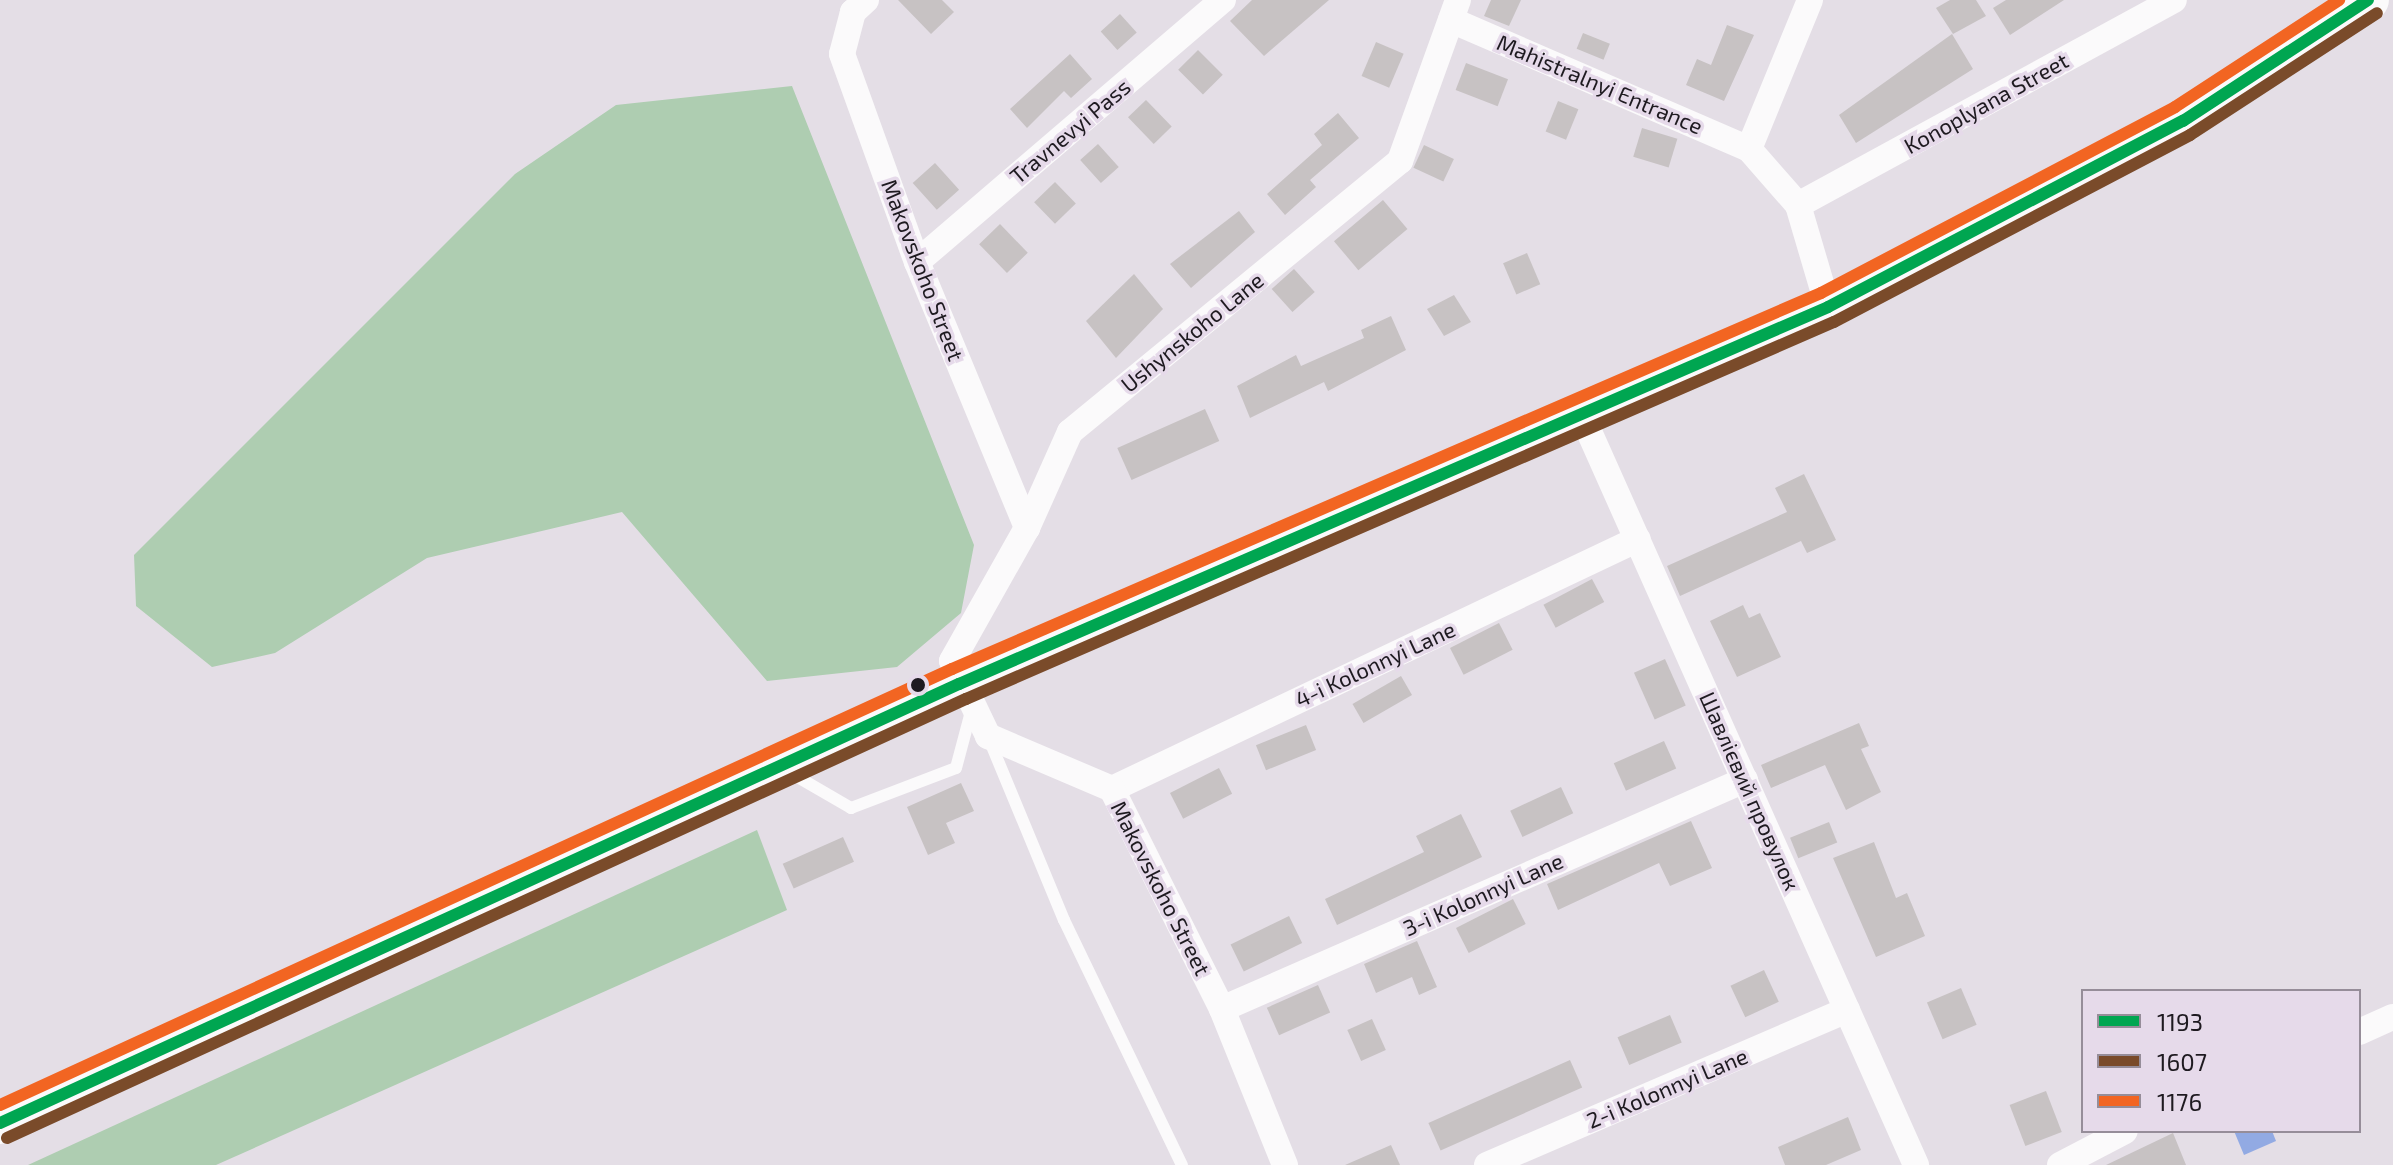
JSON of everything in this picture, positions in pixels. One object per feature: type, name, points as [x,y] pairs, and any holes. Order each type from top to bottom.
[{"type":"highway","points":[[0,1123],[780,766],[966,696],[1828,307],[2183,121],[2368,0]]},
{"type":"street","name":"Makovskoho Street","points":[[866,0],[853,12],[842,54],[917,262],[1027,528]]},
{"type":"street","name":"Travnevyi Pass","points":[[917,262],[1223,0]]},
{"type":"street","points":[[1810,0],[1749,149],[1798,205],[1828,307]]},
{"type":"street","name":"Konoplyana Street","points":[[1798,205],[2174,0]]},
{"type":"street","name":"Mahistralnyi Entrance","points":[[1454,10],[1749,149]]},
{"type":"street","name":"Ushynskoho Lane","points":[[966,696],[952,661],[1027,528],[1070,432],[1400,161],[1454,10]]},
{"type":"street","name":"Шавлієвий провулок","points":[[1583,418],[1916,1165]]},
{"type":"street","name":"4-i Kolonnyi Lane","points":[[1112,789],[1638,539]]},
{"type":"street","points":[[966,696],[988,736]]},
{"type":"street","name":"Makovskoho Street","points":[[988,736],[1112,789],[1222,1009],[1285,1165]]},
{"type":"street","name":"3-i Kolonnyi Lane","points":[[1222,1009],[1745,780]]},
{"type":"street","name":"2-i Kolonnyi Lane","points":[[1487,1165],[1847,1010]]},
{"type":"street","points":[[2361,1031],[2393,1017]]},
{"type":"street","points":[[2060,1165],[2121,1133]]},
{"type":"lane","points":[[780,766],[851,808],[956,768],[966,696]]},
{"type":"lane","points":[[988,736],[1064,920],[1182,1165]]},
{"type":"green space","points":[[792,86],[974,545],[961,613],[897,667],[767,681],[622,512],[427,558],[275,653],[212,667],[136,606],[134,555],[515,174],[616,105]]},
{"type":"green space","points":[[757,830],[787,910],[216,1165],[28,1165]]},
{"type":"water","points":[[2235,1133],[2273,1133],[2276,1141],[2244,1155]]},
{"type":"building","points":[[898,0],[942,0],[954,12],[931,34]]},
{"type":"building","points":[[1252,0],[1329,0],[1264,56],[1230,21]]},
{"type":"building","points":[[1491,0],[1521,0],[1509,26],[1484,16]]},
{"type":"building","points":[[1950,0],[1976,0],[1986,16],[1953,34],[1936,8]]},
{"type":"building","points":[[2006,0],[2064,0],[2010,35],[1993,8]]},
{"type":"building","points":[[1120,14],[1137,33],[1117,50],[1101,31]]},
{"type":"building","points":[[1727,25],[1754,35],[1724,101],[1686,85],[1697,59],[1711,65]]},
{"type":"building","points":[[1583,33],[1610,44],[1604,60],[1577,49]]},
{"type":"building","points":[[1952,34],[1973,69],[1856,143],[1839,115]]},
{"type":"building","points":[[1376,42],[1404,54],[1389,88],[1362,76]]},
{"type":"building","points":[[1198,50],[1223,75],[1203,95],[1178,70]]},
{"type":"building","points":[[1070,54],[1092,79],[1071,98],[1064,91],[1027,128],[1010,109]]},
{"type":"building","points":[[1466,63],[1508,79],[1498,106],[1456,90]]},
{"type":"building","points":[[1146,100],[1172,127],[1154,144],[1128,117]]},
{"type":"building","points":[[1558,101],[1578,109],[1566,140],[1546,132]]},
{"type":"building","points":[[1338,113],[1359,138],[1310,180],[1316,187],[1285,215],[1267,194],[1322,145],[1314,134]]},
{"type":"building","points":[[1642,128],[1677,139],[1669,168],[1633,157]]},
{"type":"building","points":[[1098,144],[1119,167],[1101,183],[1080,160]]},
{"type":"building","points":[[1424,145],[1454,159],[1443,182],[1413,168]]},
{"type":"building","points":[[935,163],[959,190],[937,210],[913,183]]},
{"type":"building","points":[[1055,182],[1076,204],[1055,224],[1034,202]]},
{"type":"building","points":[[1383,200],[1407,229],[1358,270],[1334,241]]},
{"type":"building","points":[[1239,211],[1255,232],[1191,288],[1170,264]]},
{"type":"building","points":[[1000,224],[1028,253],[1007,273],[979,244]]},
{"type":"building","points":[[1527,253],[1540,284],[1516,294],[1503,263]]},
{"type":"building","points":[[1294,269],[1315,292],[1292,312],[1272,289]]},
{"type":"building","points":[[1134,274],[1163,309],[1116,358],[1086,321]]},
{"type":"building","points":[[1454,295],[1471,322],[1444,336],[1427,309]]},
{"type":"building","points":[[1391,316],[1406,350],[1328,391],[1324,382],[1250,418],[1237,386],[1296,355],[1301,366],[1364,338],[1361,330]]},
{"type":"building","points":[[1205,409],[1219,441],[1132,480],[1117,448]]},
{"type":"building","points":[[1804,474],[1836,540],[1807,553],[1801,541],[1680,596],[1667,566],[1787,512],[1775,488]]},
{"type":"building","points":[[1592,579],[1604,602],[1556,628],[1543,605]]},
{"type":"building","points":[[1743,605],[1749,618],[1760,613],[1781,657],[1737,677],[1710,621]]},
{"type":"building","points":[[1499,623],[1513,650],[1464,675],[1450,648]]},
{"type":"building","points":[[1665,659],[1686,706],[1655,719],[1634,673]]},
{"type":"building","points":[[1401,676],[1412,695],[1364,723],[1353,704]]},
{"type":"building","points":[[1859,723],[1869,746],[1861,749],[1881,792],[1846,810],[1825,765],[1771,788],[1761,765]]},
{"type":"building","points":[[1306,725],[1316,750],[1266,770],[1256,745]]},
{"type":"building","points":[[1664,741],[1676,768],[1626,791],[1614,763]]},
{"type":"building","points":[[1219,768],[1232,794],[1183,819],[1170,793]]},
{"type":"building","points":[[961,783],[974,811],[946,823],[955,843],[928,855],[907,807]]},
{"type":"building","points":[[1561,787],[1573,813],[1523,837],[1510,811]]},
{"type":"building","points":[[1461,814],[1482,857],[1337,925],[1325,899],[1424,852],[1416,836]]},
{"type":"building","points":[[1691,821],[1712,868],[1670,886],[1659,863],[1558,910],[1547,884]]},
{"type":"building","points":[[1829,822],[1837,842],[1798,858],[1790,838]]},
{"type":"building","points":[[843,837],[854,862],[794,889],[783,864]]},
{"type":"building","points":[[1874,842],[1896,898],[1907,893],[1925,936],[1876,957],[1833,858]]},
{"type":"building","points":[[1513,899],[1526,924],[1469,953],[1456,928]]},
{"type":"building","points":[[1289,916],[1302,943],[1244,971],[1231,944]]},
{"type":"building","points":[[1417,941],[1437,987],[1419,995],[1412,977],[1376,993],[1364,964]]},
{"type":"building","points":[[1764,970],[1779,1002],[1745,1017],[1730,986]]},
{"type":"building","points":[[1318,985],[1330,1012],[1279,1035],[1267,1008]]},
{"type":"building","points":[[1961,988],[1977,1025],[1943,1039],[1927,1002]]},
{"type":"building","points":[[1670,1015],[1682,1043],[1629,1065],[1618,1037]]},
{"type":"building","points":[[1372,1019],[1386,1050],[1361,1061],[1347,1030]]},
{"type":"building","points":[[1570,1060],[1582,1087],[1441,1150],[1428,1123]]},
{"type":"building","points":[[2046,1091],[2062,1132],[2025,1146],[2010,1105]]},
{"type":"building","points":[[1848,1117],[1861,1150],[1826,1165],[1785,1165],[1778,1147]]},
{"type":"building","points":[[2173,1133],[2186,1165],[2106,1165]]},
{"type":"building","points":[[1391,1145],[1400,1165],[1345,1165]]},
{"type":"transit line","name":"1176","points":[[0,1105],[952,669],[1821,293],[2175,107],[2339,0]]},
{"type":"transit line","name":"1193","points":[[0,1123],[959,684],[1828,307],[2183,121],[2368,0]]},
{"type":"transit line","name":"1607","points":[[7,1138],[966,699],[1834,322],[2190,135],[2377,13]]}]
